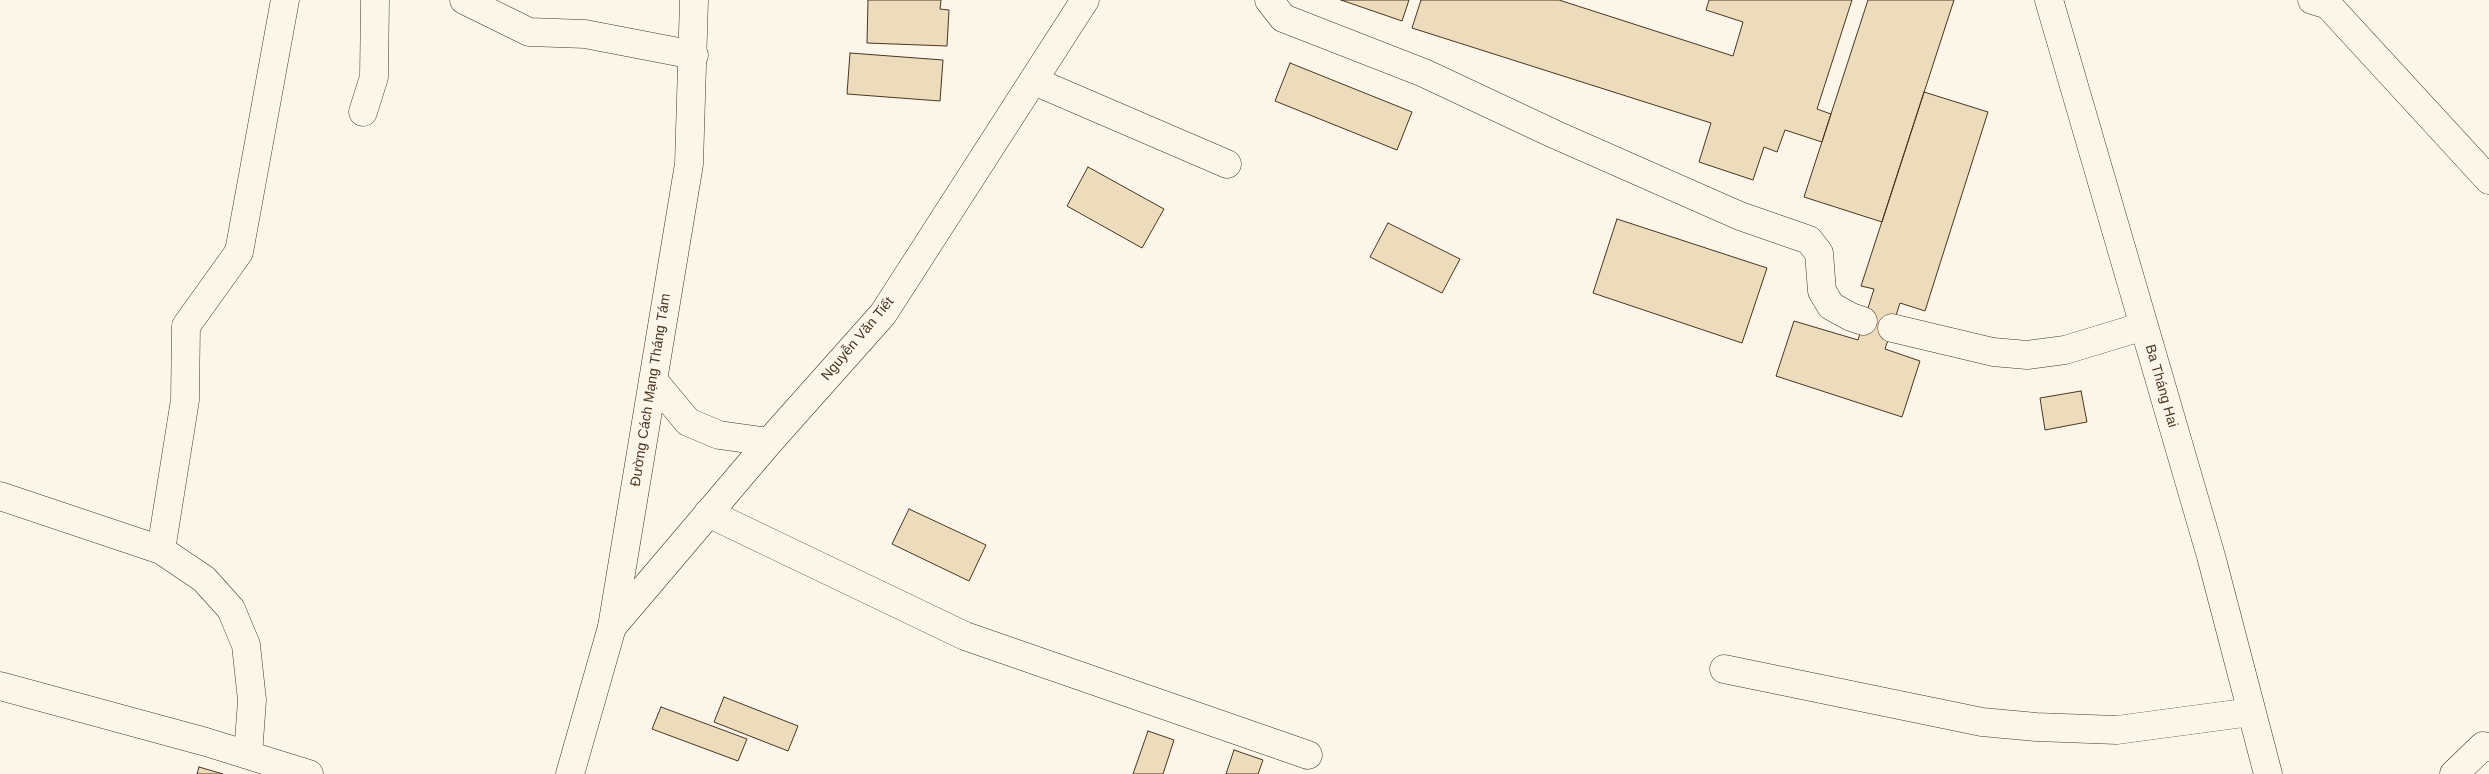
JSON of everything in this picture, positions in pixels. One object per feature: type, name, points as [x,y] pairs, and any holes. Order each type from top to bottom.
[{"type":"street","points":[[161,550],[185,400],[186,326],[239,252],[286,0]]},
{"type":"street","points":[[363,112],[374,77],[375,0]]},
{"type":"street","points":[[464,0],[529,32],[585,34],[694,55]]},
{"type":"street","name":"Đường Cách Mạng Tháng Tám","points":[[570,774],[612,627],[689,164],[694,55],[694,0]]},
{"type":"street","name":"Nguyễn Văn Tiết","points":[[612,627],[769,442],[882,314],[1085,0]]},
{"type":"street","points":[[1270,0],[1283,18],[1424,73],[1554,134],[1740,216],[1809,240],[1819,253],[1822,291],[1831,306],[1850,317],[1863,321]]},
{"type":"street","name":"Ba Tháng Hai","points":[[2049,0],[2211,556],[2268,774]]},
{"type":"street","points":[[2312,0],[2328,5],[2489,180]]},
{"type":"street","points":[[1034,81],[1227,164]]},
{"type":"street","points":[[1892,328],[1993,352],[2027,355],[2065,350],[2144,326]]},
{"type":"street","points":[[653,380],[688,422],[719,435],[769,442]]},
{"type":"street","points":[[0,496],[161,550],[204,579],[231,608],[246,645],[252,700],[248,755]]},
{"type":"street","points":[[708,513],[965,636],[1308,755]]},
{"type":"street","points":[[1724,669],[1982,722],[2036,727],[2117,730],[2251,712]]},
{"type":"street","points":[[0,686],[248,755],[309,774]]},
{"type":"street","points":[[2454,774],[2483,746],[2489,747]]},
{"type":"building","points":[[868,0],[941,0],[940,9],[949,10],[947,46],[867,43]]},
{"type":"building","points":[[1341,0],[1409,0],[1402,21]]},
{"type":"building","points":[[1421,0],[1559,0],[1733,56],[1743,22],[1706,10],[1709,0],[1852,0],[1817,109],[1831,114],[1822,142],[1785,130],[1777,152],[1764,147],[1753,180],[1699,162],[1711,123],[1412,28]]},
{"type":"building","points":[[1868,0],[1954,0],[1882,222],[1804,197]]},
{"type":"building","points":[[850,53],[943,60],[940,101],[847,94]]},
{"type":"building","points":[[1290,63],[1412,112],[1397,150],[1275,101]]},
{"type":"building","points":[[1924,92],[1988,112],[1925,311],[1900,303],[1885,349],[1920,361],[1902,417],[1776,376],[1794,321],[1858,340],[1874,289],[1861,286]]},
{"type":"building","points":[[1088,167],[1164,209],[1142,248],[1067,206]]},
{"type":"building","points":[[1617,219],[1767,268],[1742,343],[1593,293]]},
{"type":"building","points":[[1388,223],[1460,259],[1442,293],[1370,257]]},
{"type":"building","points":[[2081,391],[2087,422],[2045,430],[2040,398]]},
{"type":"building","points":[[909,509],[986,545],[969,581],[892,544]]},
{"type":"building","points":[[724,697],[798,726],[788,751],[714,722]]},
{"type":"building","points":[[661,707],[747,739],[738,761],[652,729]]},
{"type":"building","points":[[1148,731],[1174,740],[1163,774],[1133,774]]},
{"type":"building","points":[[1234,750],[1263,760],[1258,774],[1226,774]]},
{"type":"building","points":[[199,767],[223,774],[197,774]]}]
